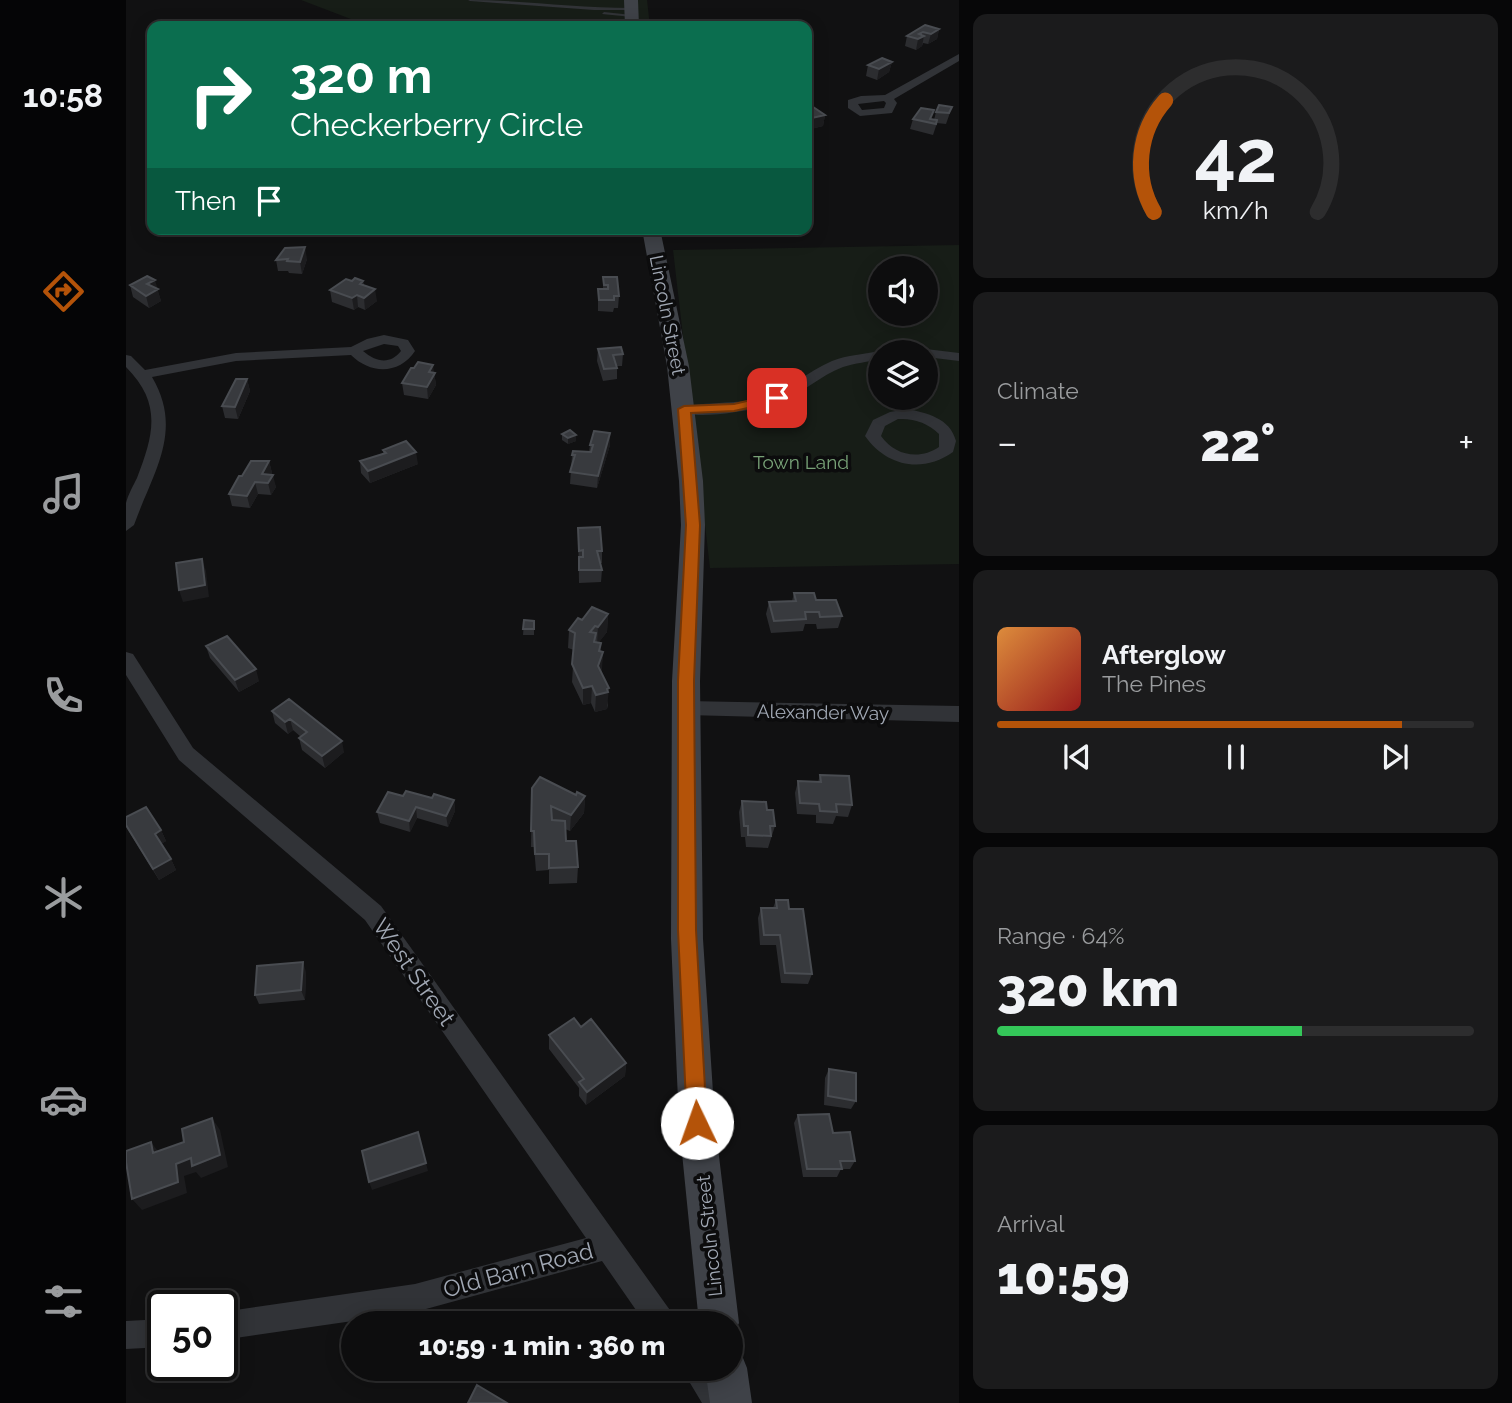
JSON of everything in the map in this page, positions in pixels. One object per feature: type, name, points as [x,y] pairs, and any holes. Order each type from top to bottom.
[{"type":"main road","name":"Lincoln Street","points":[[652,235],[684,409],[693,525],[687,708],[687,939],[697,1123],[718,1311]]},
{"type":"main road","points":[[728,1381],[731,1403]]},
{"type":"street","points":[[887,99],[959,57]]},
{"type":"street","points":[[145,374],[236,357],[355,351]]},
{"type":"street","points":[[938,354],[959,357]]},
{"type":"street","points":[[126,359],[145,374],[154,388],[161,408],[160,432],[126,525]]},
{"type":"street","points":[[684,409],[734,408],[777,398],[838,364],[868,360]]},
{"type":"street","points":[[905,410],[907,414]]},
{"type":"street","name":"West Street","points":[[126,659],[186,754],[373,913],[653,1311]]},
{"type":"street","name":"Alexander Way","points":[[687,708],[959,714]]},
{"type":"street","name":"Old Barn Road","points":[[238,1324],[415,1298],[606,1246]]},
{"type":"street","points":[[126,1335],[147,1334]]},
{"type":"street","points":[[704,1381],[720,1403]]},
{"type":"lane","points":[[470,0],[594,9],[613,16],[631,13]]},
{"type":"green space","points":[[301,0],[647,0],[649,21],[356,21]]},
{"type":"green space","name":"Town Land","points":[[959,245],[959,564],[710,568],[673,250]]},
{"type":"building","points":[[925,25],[939,29],[931,34],[923,32],[919,34],[924,36],[918,39],[907,36]]},
{"type":"building","points":[[882,58],[892,62],[879,69],[868,65]]},
{"type":"building","points":[[939,105],[952,107],[949,113],[936,112]]},
{"type":"building","points":[[812,107],[813,107],[825,115],[812,118]]},
{"type":"building","points":[[921,108],[934,110],[930,119],[937,120],[936,124],[913,119]]},
{"type":"building","points":[[305,247],[300,262],[276,260],[285,248]]},
{"type":"building","points":[[147,276],[155,280],[147,284],[158,289],[146,296],[130,285]]},
{"type":"building","points":[[603,277],[617,277],[619,296],[614,296],[614,300],[599,300],[598,289],[608,289],[608,285],[604,285]]},
{"type":"building","points":[[355,278],[363,281],[360,284],[375,289],[364,298],[357,295],[352,298],[330,290],[346,279],[352,281]]},
{"type":"building","points":[[621,347],[623,354],[613,355],[617,368],[604,369],[598,349]]},
{"type":"building","points":[[418,362],[433,365],[429,372],[435,373],[427,387],[402,383]]},
{"type":"building","points":[[236,379],[247,379],[235,407],[222,406]]},
{"type":"building","points":[[570,430],[576,435],[568,438],[562,434]]},
{"type":"building","points":[[594,431],[610,433],[598,476],[570,472],[575,455],[572,455],[573,451],[591,452]]},
{"type":"building","points":[[406,441],[416,452],[368,471],[360,461],[386,453],[383,450]]},
{"type":"building","points":[[251,461],[269,461],[262,474],[273,475],[268,483],[255,482],[247,496],[229,494],[239,476],[242,476]]},
{"type":"building","points":[[600,527],[602,551],[597,551],[602,570],[579,570],[579,557],[583,557],[583,550],[579,551],[578,528]]},
{"type":"building","points":[[202,559],[205,585],[179,590],[176,563]]},
{"type":"building","points":[[794,593],[814,593],[816,600],[836,600],[842,616],[820,617],[819,612],[805,612],[806,619],[774,621],[769,602],[796,601]]},
{"type":"building","points":[[592,607],[608,614],[598,627],[595,626],[590,632],[596,633],[594,642],[601,643],[599,651],[603,652],[598,666],[609,688],[608,692],[596,695],[592,686],[583,688],[572,664],[575,633],[569,630],[578,618],[582,620]]},
{"type":"building","points":[[524,620],[534,621],[534,629],[523,629]]},
{"type":"building","points":[[227,636],[256,669],[235,680],[206,646]]},
{"type":"building","points":[[289,699],[342,741],[322,756],[299,738],[307,732],[290,719],[285,722],[272,711]]},
{"type":"building","points":[[820,775],[849,776],[852,805],[836,804],[837,812],[820,811],[819,804],[800,803],[798,781],[821,782]]},
{"type":"building","points":[[540,777],[576,795],[577,792],[585,796],[571,815],[551,806],[552,820],[565,821],[566,841],[576,841],[578,867],[549,868],[549,854],[535,854],[534,831],[531,831],[532,788]]},
{"type":"building","points":[[406,791],[432,798],[434,794],[454,800],[446,816],[416,807],[409,821],[377,812],[388,792],[403,796]]},
{"type":"building","points":[[742,801],[766,802],[767,810],[773,810],[775,826],[770,826],[771,836],[748,835],[748,826],[744,826]]},
{"type":"building","points":[[146,807],[161,830],[155,834],[171,859],[153,869],[126,825],[126,817]]},
{"type":"building","points":[[776,900],[788,900],[789,909],[803,909],[812,974],[785,973],[780,935],[764,935],[761,908],[777,908]]},
{"type":"building","points":[[303,962],[301,990],[255,995],[257,966]]},
{"type":"building","points":[[574,1018],[581,1027],[591,1019],[626,1063],[587,1092],[579,1082],[584,1079],[549,1035]]},
{"type":"building","points":[[829,1069],[856,1073],[856,1101],[828,1096]]},
{"type":"building","points":[[829,1114],[833,1133],[850,1132],[855,1161],[840,1161],[842,1169],[807,1169],[798,1115]]},
{"type":"building","points":[[212,1118],[220,1155],[192,1166],[191,1158],[176,1164],[178,1182],[132,1199],[126,1151],[151,1142],[153,1153],[184,1142],[182,1129]]},
{"type":"building","points":[[418,1132],[426,1163],[369,1182],[362,1151]]},
{"type":"building","points":[[477,1385],[507,1403],[468,1403]]},
{"type":"route","points":[[697,1123],[687,930],[685,819],[686,681],[693,525],[684,409],[734,408],[777,398]]}]
